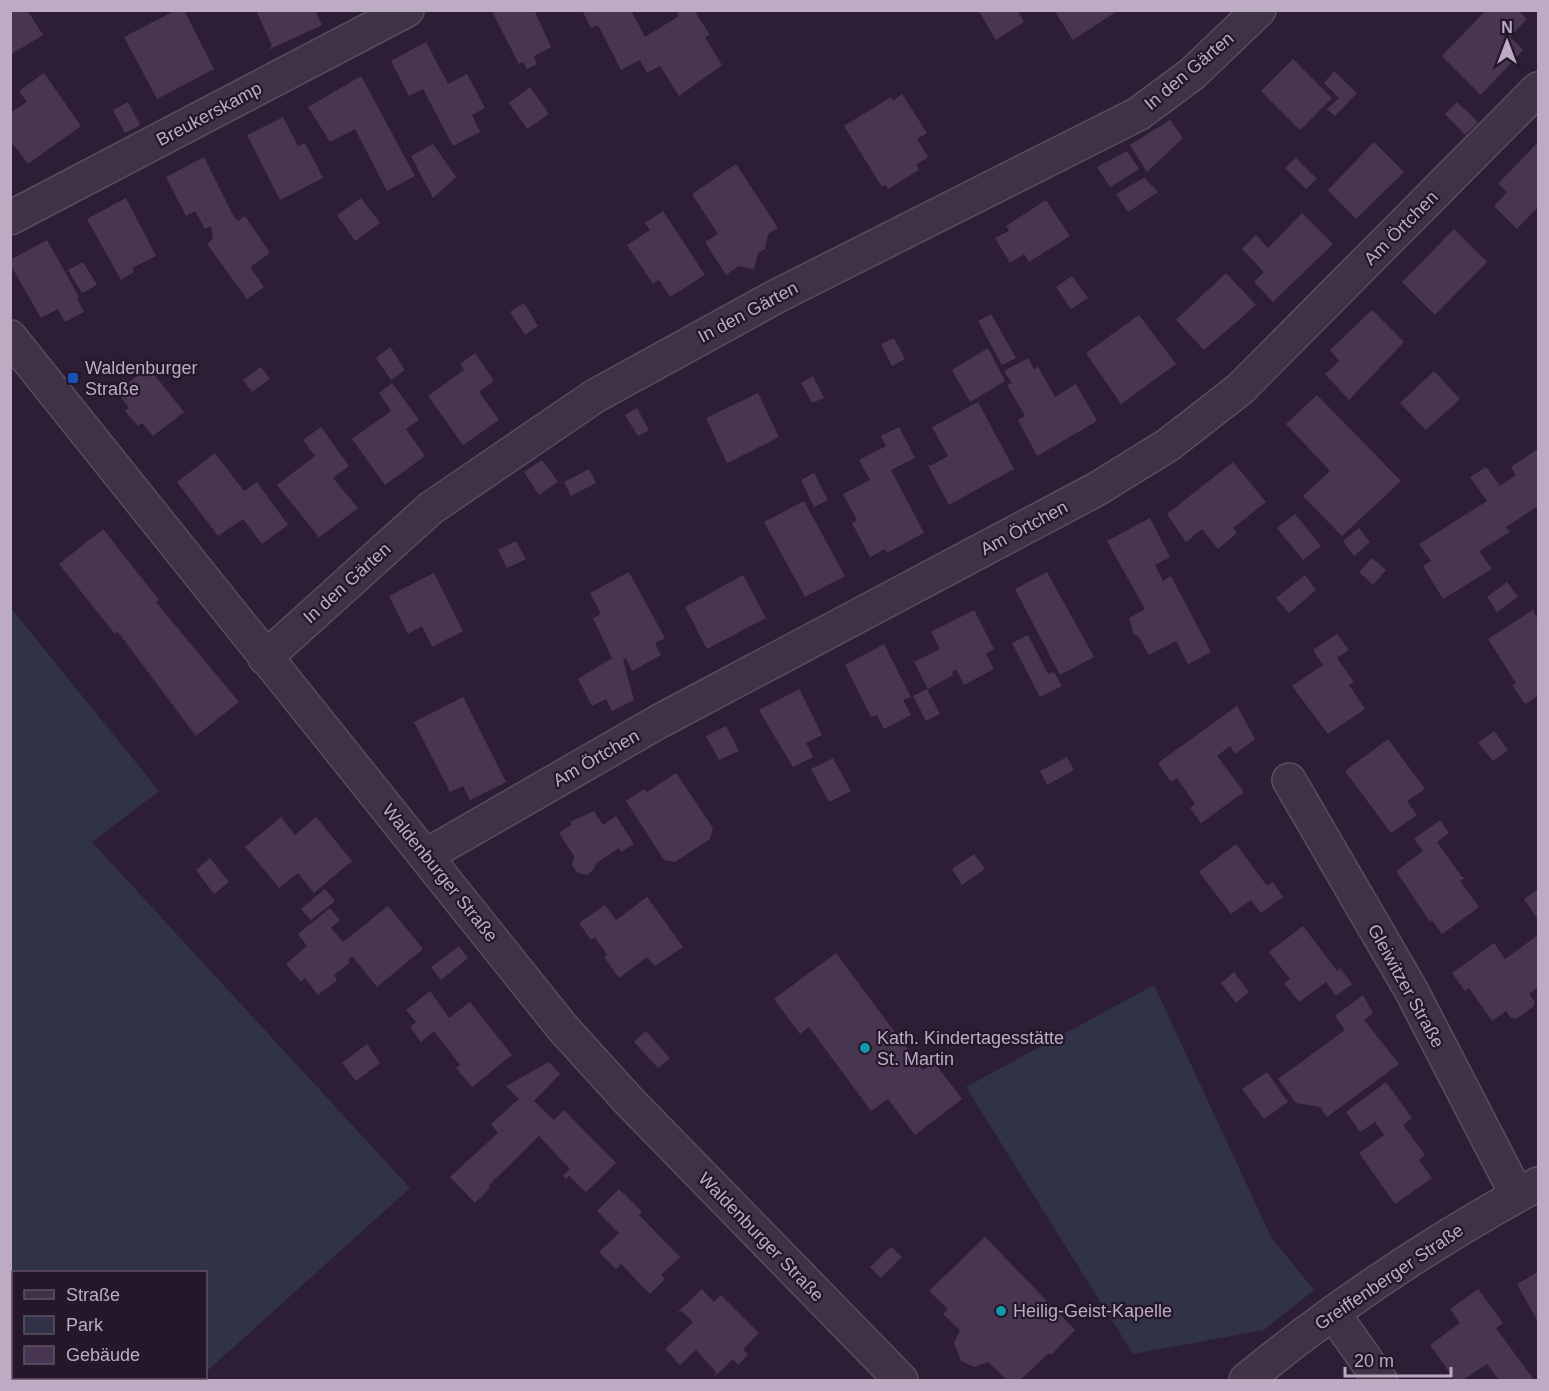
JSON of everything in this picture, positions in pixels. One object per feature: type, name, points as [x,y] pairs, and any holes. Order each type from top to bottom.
[{"type":"street","name":"Breukerskamp","points":[[10,218],[407,10]]},
{"type":"street","name":"In den Gärten","points":[[265,657],[431,508],[596,396],[777,296],[1138,114],[1192,74],[1259,10]]},
{"type":"street","name":"Am Örtchen","points":[[427,855],[658,722],[1097,489],[1168,445],[1240,389],[1539,89]]},
{"type":"street","name":"Waldenburger Straße","points":[[10,337],[584,1052],[902,1380]]},
{"type":"street","name":"Gleiwitzer Straße","points":[[1289,780],[1528,1190]]},
{"type":"street","name":"Greiffenberger Straße","points":[[1246,1380],[1333,1313],[1427,1248],[1528,1190]]},
{"type":"street","points":[[1333,1313],[1380,1380]]},
{"type":"green space","points":[[11,608],[159,791],[92,842],[410,1188],[207,1371],[207,1271],[12,1271],[12,1379],[198,1379],[11,1380]]},
{"type":"green space","points":[[1154,985],[1271,1237],[1314,1290],[1264,1330],[1133,1354],[966,1087]]},
{"type":"building","points":[[15,10],[27,10],[43,35],[10,55],[10,14]]},
{"type":"building","points":[[176,10],[184,10],[214,69],[157,99],[124,37]]},
{"type":"building","points":[[256,10],[315,10],[322,25],[268,50],[272,46]]},
{"type":"building","points":[[491,10],[534,10],[551,47],[534,56],[537,64],[527,69],[523,62],[519,64]]},
{"type":"building","points":[[582,10],[631,10],[645,37],[679,16],[676,10],[694,10],[710,35],[705,37],[722,65],[679,96],[660,66],[647,73],[640,60],[621,70],[598,25],[591,28]]},
{"type":"building","points":[[978,10],[1017,10],[1024,22],[996,40]]},
{"type":"building","points":[[1054,10],[1119,10],[1073,40]]},
{"type":"building","points":[[1486,10],[1518,10],[1527,19],[1510,37],[1523,50],[1481,95],[1442,56]]},
{"type":"building","points":[[426,42],[448,84],[467,74],[485,108],[472,115],[480,132],[453,146],[423,89],[409,96],[391,61]]},
{"type":"building","points":[[1293,59],[1332,98],[1300,130],[1261,91]]},
{"type":"building","points":[[1334,71],[1357,93],[1335,116],[1327,109],[1339,98],[1324,83]]},
{"type":"building","points":[[44,73],[81,126],[28,164],[10,140],[10,113],[27,102],[19,91]]},
{"type":"building","points":[[361,76],[415,176],[387,191],[355,129],[330,142],[308,107]]},
{"type":"building","points":[[530,87],[549,114],[527,129],[509,103]]},
{"type":"building","points":[[902,94],[927,133],[917,139],[928,157],[916,165],[919,170],[888,189],[885,185],[882,187],[844,126],[891,97],[893,101]]},
{"type":"building","points":[[128,102],[140,125],[125,133],[113,110]]},
{"type":"building","points":[[1457,102],[1478,122],[1465,135],[1445,114]]},
{"type":"building","points":[[283,117],[298,146],[305,143],[323,178],[280,200],[247,135]]},
{"type":"building","points":[[1170,120],[1183,138],[1147,172],[1130,145]]},
{"type":"building","points":[[1374,142],[1404,172],[1356,219],[1328,190]]},
{"type":"building","points":[[1537,143],[1538,207],[1517,229],[1494,206],[1507,192],[1498,184]]},
{"type":"building","points":[[433,144],[456,177],[433,198],[411,156]]},
{"type":"building","points":[[1127,151],[1139,169],[1110,187],[1097,167]]},
{"type":"building","points":[[204,157],[233,215],[238,221],[245,216],[270,253],[250,267],[264,287],[247,299],[207,244],[213,239],[211,226],[205,229],[195,211],[186,216],[166,177]]},
{"type":"building","points":[[1296,158],[1317,179],[1306,189],[1285,168]]},
{"type":"building","points":[[736,164],[778,228],[768,234],[765,249],[758,253],[754,269],[739,266],[726,275],[705,242],[718,234],[692,194]]},
{"type":"building","points":[[1144,178],[1158,192],[1128,212],[1116,194]]},
{"type":"building","points":[[126,198],[156,256],[132,268],[134,272],[121,280],[87,219]]},
{"type":"building","points":[[361,198],[380,223],[355,241],[337,215]]},
{"type":"building","points":[[1046,200],[1070,236],[1029,262],[1024,254],[1010,263],[995,238],[1009,231],[1006,226]]},
{"type":"building","points":[[663,211],[705,275],[670,297],[659,280],[653,284],[627,245],[650,230],[645,223]]},
{"type":"building","points":[[1302,213],[1333,244],[1273,302],[1254,282],[1264,272],[1242,249],[1256,235],[1268,248]]},
{"type":"building","points":[[1454,229],[1487,262],[1435,315],[1402,282]]},
{"type":"building","points":[[47,240],[79,297],[77,299],[84,312],[65,322],[58,309],[41,318],[10,264],[10,260]]},
{"type":"building","points":[[83,262],[97,285],[82,293],[68,270]]},
{"type":"building","points":[[1226,273],[1256,305],[1204,350],[1176,320]]},
{"type":"building","points":[[1072,276],[1088,298],[1071,309],[1056,287]]},
{"type":"building","points":[[524,303],[538,326],[525,335],[510,312]]},
{"type":"building","points":[[1372,310],[1404,342],[1349,400],[1325,374],[1339,361],[1330,350]]},
{"type":"building","points":[[991,314],[1016,358],[1002,365],[978,321]]},
{"type":"building","points":[[1139,315],[1176,364],[1121,404],[1086,353]]},
{"type":"building","points":[[894,338],[905,359],[892,366],[881,344]]},
{"type":"building","points":[[390,347],[405,370],[391,380],[376,358]]},
{"type":"building","points":[[988,348],[1005,381],[970,402],[952,370]]},
{"type":"building","points":[[475,353],[494,381],[479,392],[499,420],[463,445],[428,396],[464,370],[460,364]]},
{"type":"building","points":[[1028,358],[1034,369],[1038,367],[1055,397],[1076,384],[1097,421],[1037,456],[1018,420],[1025,416],[1007,385],[1012,383],[1004,371]]},
{"type":"building","points":[[148,367],[184,412],[153,436],[142,423],[138,426],[125,411],[129,408],[117,392]]},
{"type":"building","points":[[261,367],[270,379],[252,392],[243,380]]},
{"type":"building","points":[[1434,371],[1460,399],[1426,430],[1400,403]]},
{"type":"building","points":[[813,376],[824,398],[812,403],[801,383]]},
{"type":"building","points":[[392,383],[419,420],[406,429],[425,456],[385,485],[352,439],[391,411],[379,393]]},
{"type":"building","points":[[758,393],[779,437],[727,463],[706,418]]},
{"type":"building","points":[[1317,395],[1401,481],[1342,536],[1303,496],[1330,471],[1286,424]]},
{"type":"building","points":[[978,402],[1014,469],[949,505],[926,462],[930,466],[948,456],[932,427]]},
{"type":"building","points":[[637,408],[649,430],[638,436],[625,415]]},
{"type":"building","points":[[321,427],[349,466],[333,478],[358,508],[317,539],[318,536],[277,485],[315,456],[303,440]]},
{"type":"building","points":[[899,427],[915,458],[891,470],[924,533],[887,553],[885,549],[870,557],[852,523],[857,520],[843,494],[870,480],[859,460],[886,446],[881,436]]},
{"type":"building","points":[[1538,449],[1538,506],[1506,527],[1510,532],[1479,551],[1492,569],[1443,599],[1423,566],[1431,561],[1419,544],[1487,501],[1470,477],[1486,467],[1500,486],[1516,475],[1511,467]]},
{"type":"building","points":[[215,453],[244,491],[257,482],[288,525],[262,544],[243,519],[218,536],[177,482]]},
{"type":"building","points":[[542,460],[558,482],[539,495],[524,472]]},
{"type":"building","points":[[1233,462],[1266,502],[1233,528],[1237,533],[1218,549],[1202,529],[1186,542],[1167,514]]},
{"type":"building","points":[[589,469],[596,483],[571,496],[564,482]]},
{"type":"building","points":[[814,473],[828,500],[814,507],[801,480]]},
{"type":"building","points":[[804,501],[845,576],[805,597],[764,522]]},
{"type":"building","points":[[1295,514],[1321,546],[1303,560],[1277,528]]},
{"type":"building","points":[[1150,518],[1170,557],[1155,565],[1163,581],[1171,576],[1211,652],[1188,664],[1176,641],[1149,655],[1139,637],[1134,634],[1129,618],[1145,609],[1107,541]]},
{"type":"building","points":[[1359,528],[1370,542],[1354,556],[1343,541]]},
{"type":"building","points":[[103,529],[159,600],[156,602],[239,702],[196,736],[118,632],[115,634],[59,564]]},
{"type":"building","points":[[516,541],[526,559],[507,568],[498,550]]},
{"type":"building","points":[[1372,558],[1386,570],[1373,585],[1359,572]]},
{"type":"building","points":[[629,572],[665,638],[655,643],[661,655],[632,671],[626,658],[623,660],[634,700],[612,711],[606,699],[592,706],[578,679],[612,658],[593,618],[601,614],[590,593]]},
{"type":"building","points":[[1047,572],[1094,657],[1060,675],[1015,589]]},
{"type":"building","points":[[434,573],[463,631],[432,647],[422,626],[408,634],[389,596]]},
{"type":"building","points":[[743,575],[766,618],[707,649],[685,607]]},
{"type":"building","points":[[1305,575],[1316,590],[1289,613],[1276,598]]},
{"type":"building","points":[[1507,582],[1518,597],[1497,612],[1487,597]]},
{"type":"building","points":[[974,610],[994,649],[986,654],[994,669],[964,685],[956,669],[952,672],[953,675],[928,689],[914,662],[940,649],[931,632]]},
{"type":"building","points":[[1533,610],[1538,620],[1538,696],[1525,704],[1512,685],[1516,683],[1488,639]]},
{"type":"building","points":[[1337,634],[1349,650],[1337,658],[1354,682],[1349,685],[1365,709],[1328,734],[1292,686],[1323,665],[1313,650]]},
{"type":"building","points":[[1028,635],[1048,674],[1054,672],[1062,686],[1040,697],[1012,643]]},
{"type":"building","points":[[884,644],[911,697],[903,700],[911,715],[884,729],[877,715],[871,717],[845,665]]},
{"type":"building","points":[[799,689],[822,735],[806,743],[813,757],[793,767],[759,710]]},
{"type":"building","points":[[927,689],[940,714],[926,721],[913,696]]},
{"type":"building","points":[[463,697],[506,782],[470,800],[463,786],[450,792],[414,722]]},
{"type":"building","points":[[1237,706],[1255,739],[1235,754],[1230,746],[1217,756],[1244,792],[1201,823],[1190,808],[1195,804],[1177,778],[1171,782],[1158,763]]},
{"type":"building","points":[[726,726],[739,751],[719,760],[706,736]]},
{"type":"building","points":[[1494,731],[1508,750],[1493,761],[1478,743]]},
{"type":"building","points":[[1388,739],[1425,789],[1407,801],[1417,815],[1391,833],[1345,771]]},
{"type":"building","points":[[1067,757],[1074,770],[1047,785],[1040,771]]},
{"type":"building","points":[[833,758],[851,791],[829,802],[811,769]]},
{"type":"building","points":[[676,773],[713,828],[710,839],[675,862],[664,860],[626,801],[644,789],[647,792]]},
{"type":"building","points":[[594,811],[603,825],[616,816],[634,844],[621,852],[619,848],[596,863],[594,869],[587,875],[578,873],[572,865],[574,856],[559,833],[572,824],[570,822]]},
{"type":"building","points":[[281,817],[295,835],[316,817],[352,861],[314,893],[298,873],[279,888],[245,847]]},
{"type":"building","points":[[1440,820],[1449,833],[1437,842],[1462,877],[1466,877],[1460,881],[1479,907],[1442,934],[1432,920],[1430,922],[1396,871],[1423,851],[1414,839]]},
{"type":"building","points":[[1236,844],[1267,886],[1273,882],[1283,897],[1261,913],[1251,900],[1231,914],[1199,872]]},
{"type":"building","points":[[974,854],[985,869],[962,885],[952,869]]},
{"type":"building","points":[[210,858],[229,882],[214,894],[196,870]]},
{"type":"building","points":[[325,889],[335,901],[311,920],[301,909]]},
{"type":"building","points":[[1538,889],[1538,920],[1524,899]]},
{"type":"building","points":[[647,897],[683,947],[655,966],[647,957],[619,978],[604,957],[607,955],[595,937],[591,940],[579,923],[605,905],[616,920]]},
{"type":"building","points":[[388,906],[423,949],[377,987],[352,956],[348,960],[350,962],[334,975],[337,980],[318,995],[305,978],[301,982],[286,964],[307,946],[298,934],[330,908],[340,920],[331,928],[343,942]]},
{"type":"building","points":[[1303,926],[1337,971],[1340,968],[1352,984],[1336,996],[1326,982],[1299,1002],[1284,983],[1290,979],[1269,952]]},
{"type":"building","points":[[1538,935],[1538,987],[1529,994],[1535,1002],[1533,1007],[1516,1019],[1511,1018],[1506,1011],[1492,1021],[1469,988],[1465,991],[1452,973],[1494,943],[1505,959]]},
{"type":"building","points":[[459,946],[468,958],[441,980],[431,967]]},
{"type":"building","name":"Kath. Kindertagesstätte St. Martin","points":[[836,953],[923,1070],[934,1062],[962,1099],[915,1135],[888,1099],[871,1111],[809,1027],[800,1034],[774,999]]},
{"type":"building","points":[[1234,972],[1249,992],[1236,1003],[1221,983]]},
{"type":"building","points":[[430,991],[449,1018],[470,1002],[512,1055],[472,1087],[456,1068],[460,1065],[434,1031],[421,1042],[410,1027],[416,1022],[406,1010]]},
{"type":"building","points":[[1363,995],[1373,1013],[1364,1020],[1399,1064],[1327,1117],[1320,1107],[1296,1103],[1278,1079],[1345,1030],[1335,1016]]},
{"type":"building","points":[[646,1031],[670,1058],[658,1068],[634,1042]]},
{"type":"building","points":[[367,1044],[380,1063],[356,1081],[342,1063]]},
{"type":"building","points":[[549,1062],[560,1074],[534,1101],[554,1120],[564,1110],[616,1163],[586,1192],[569,1176],[566,1179],[563,1176],[570,1169],[539,1136],[488,1186],[490,1188],[475,1203],[450,1177],[498,1133],[491,1124],[519,1099],[506,1086]]},
{"type":"building","points":[[1267,1072],[1288,1102],[1264,1119],[1242,1089]]},
{"type":"building","points":[[1386,1082],[1412,1118],[1403,1125],[1425,1155],[1419,1160],[1432,1178],[1395,1204],[1359,1153],[1384,1135],[1375,1122],[1360,1132],[1346,1112]]},
{"type":"building","points":[[619,1189],[642,1212],[639,1215],[680,1257],[661,1275],[665,1279],[650,1294],[621,1264],[616,1269],[599,1252],[619,1233],[597,1211]]},
{"type":"building","name":"Heilig-Geist-Kapelle","points":[[985,1237],[1075,1330],[1051,1355],[1049,1353],[1020,1380],[1007,1380],[988,1362],[974,1367],[961,1361],[954,1343],[960,1330],[943,1314],[948,1309],[929,1291]]},
{"type":"building","points":[[891,1247],[902,1257],[881,1278],[870,1267]]},
{"type":"building","points":[[1538,1272],[1538,1322],[1517,1284]]},
{"type":"building","points":[[702,1289],[714,1302],[721,1295],[759,1333],[743,1349],[748,1355],[738,1365],[733,1359],[714,1377],[716,1372],[696,1350],[680,1365],[665,1349],[693,1322],[682,1311],[677,1313]]},
{"type":"building","points":[[1478,1289],[1503,1323],[1496,1328],[1534,1380],[1499,1380],[1487,1364],[1463,1380],[1455,1380],[1430,1345],[1460,1323],[1450,1309]]},
{"type":"place","name":"Waldenburger Straße","points":[[73,378]]},
{"type":"place","name":"Kath. Kindertagesstätte St. Martin","points":[[865,1048]]},
{"type":"place","name":"Heilig-Geist-Kapelle","points":[[1001,1311]]}]
